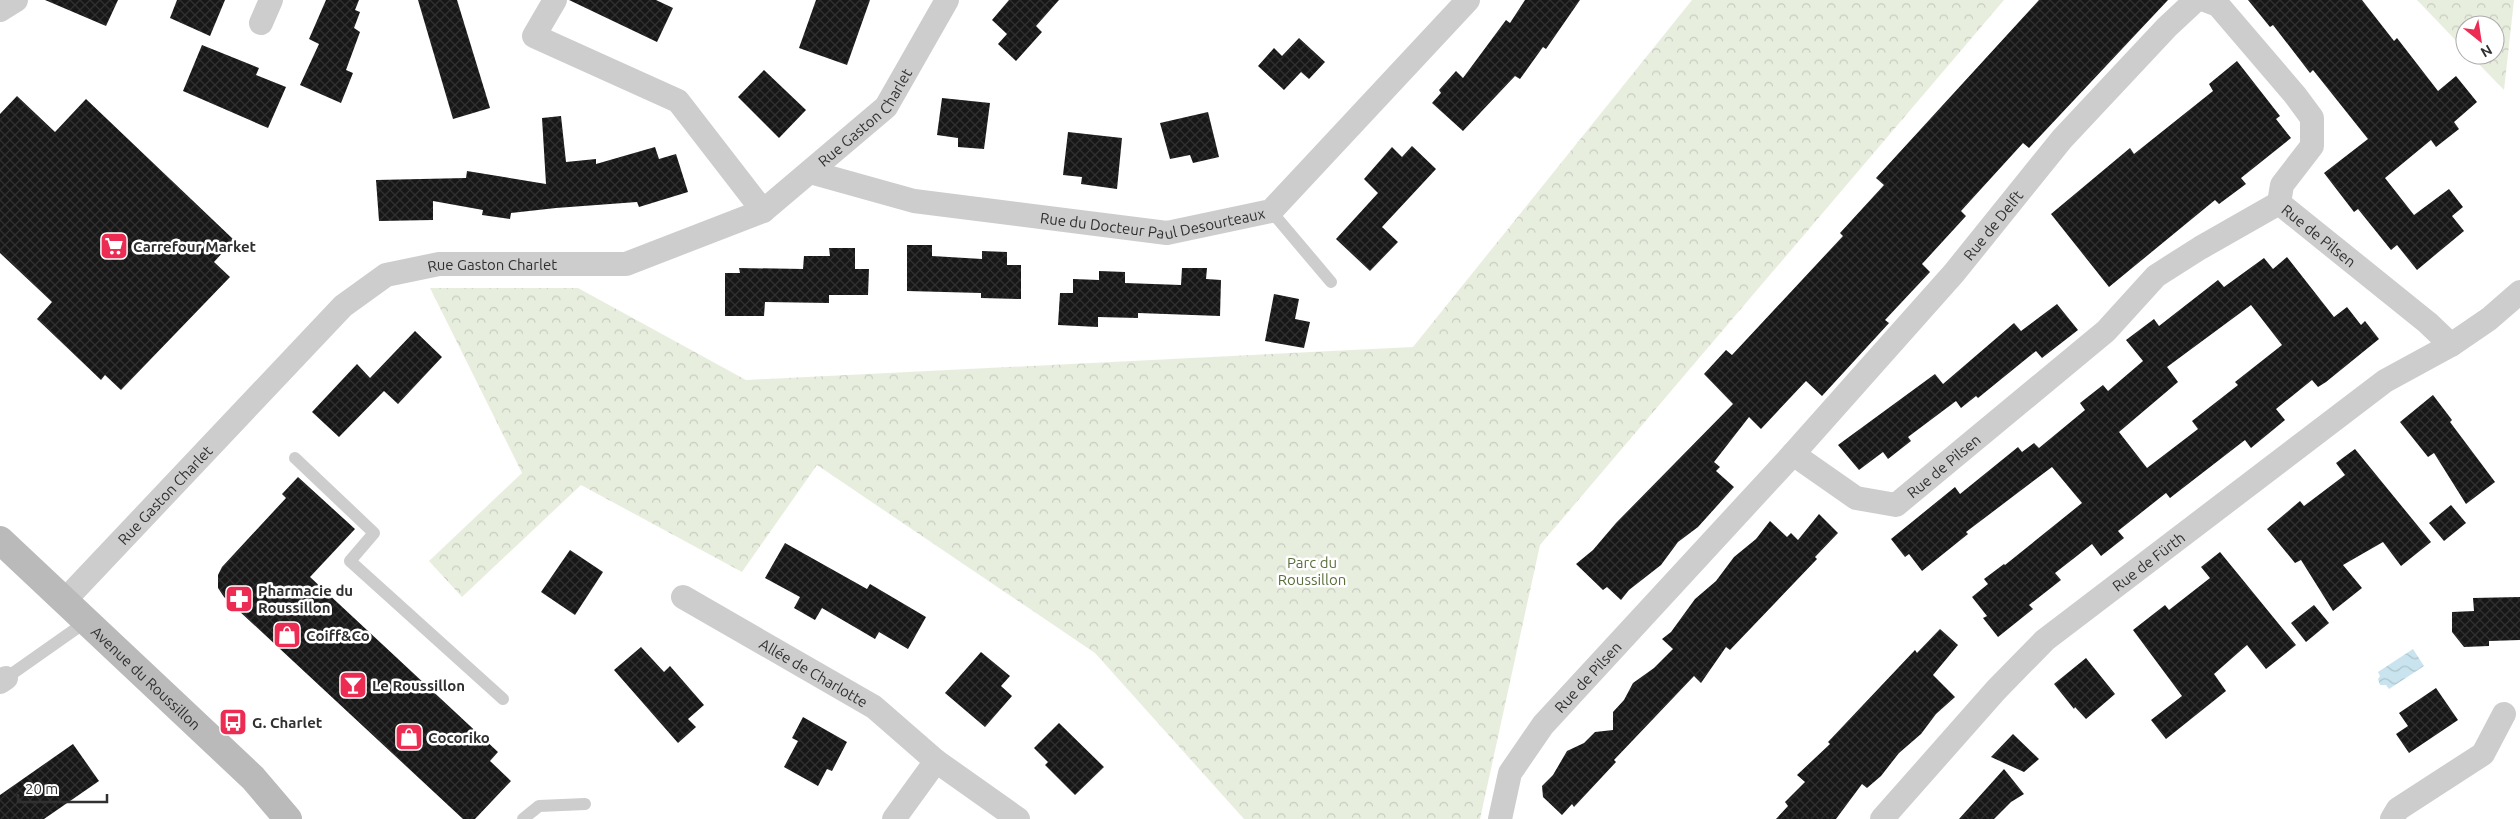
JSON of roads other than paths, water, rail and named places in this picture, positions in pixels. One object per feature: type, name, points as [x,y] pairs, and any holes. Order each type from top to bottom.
[{"type":"street","points":[[0,10],[16,0]]},
{"type":"street","points":[[261,23],[271,0]]},
{"type":"street","points":[[555,0],[534,36],[678,101],[763,211]]},
{"type":"street","name":"Rue Gaston Charlet","points":[[65,600],[343,306],[386,275],[439,264],[626,264],[763,211],[886,107],[947,0]]},
{"type":"street","name":"Rue du Docteur Paul Desourteaux","points":[[810,172],[914,200],[1167,233],[1271,211],[1468,0]]},
{"type":"street","name":"Rue de Delft","points":[[1794,454],[1954,273],[2062,139],[2167,27],[2196,0]]},
{"type":"street","points":[[2205,0],[2218,6],[2295,95],[2312,118],[2312,146],[2282,186],[2279,203]]},
{"type":"street","name":"Rue de Pilsen","points":[[1500,819],[1510,773],[1543,725],[1794,454],[1856,498],[1896,505],[2106,331],[2156,276],[2200,248],[2279,203],[2428,323],[2451,345]]},
{"type":"street","name":"Rue de Fürth","points":[[1882,819],[1996,690],[2045,640],[2385,382],[2451,345],[2489,319],[2520,292]]},
{"type":"street","name":"Avenue du Roussillon","points":[[0,540],[253,778],[288,819]]},
{"type":"street","name":"Allée de Charlotte","points":[[683,597],[874,707],[936,761],[1018,819]]},
{"type":"street","points":[[2392,819],[2398,809],[2483,754],[2504,714]]},
{"type":"street","points":[[894,819],[936,761]]},
{"type":"lane","points":[[1271,211],[1331,282]]},
{"type":"lane","points":[[295,458],[374,534],[350,561],[504,699]]},
{"type":"lane","points":[[3,680],[88,621]]},
{"type":"lane","points":[[523,819],[538,806],[585,804]]},
{"type":"water","points":[[2413,649],[2424,666],[2389,689],[2386,685],[2380,685],[2378,672]]},
{"type":"place","name":"Carrefour Market","points":[[114,246]]},
{"type":"place","name":"Pharmacie du Roussillon","points":[[239,599]]},
{"type":"place","name":"Coiff&Co","points":[[287,635]]},
{"type":"place","name":"Le Roussillon","points":[[353,685]]},
{"type":"place","name":"G. Charlet","points":[[233,722]]},
{"type":"place","name":"Cocoriko","points":[[409,737]]},
{"type":"park label","name":"Parc du Roussillon","points":[[1312,570]]}]
